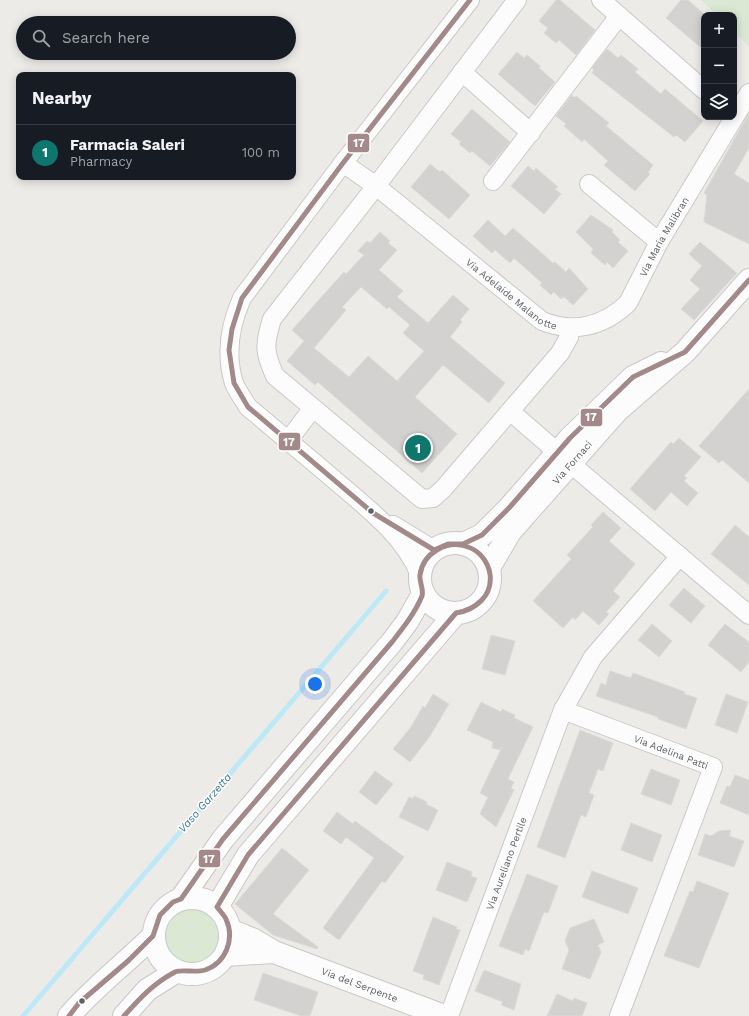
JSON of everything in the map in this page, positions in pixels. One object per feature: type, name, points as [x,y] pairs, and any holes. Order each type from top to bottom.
[{"type":"street","points":[[463,544],[479,553],[488,568],[489,587],[483,599],[474,608],[456,613],[440,610],[428,600],[415,563],[401,542],[373,513],[248,407],[234,384],[230,357],[230,336],[234,316],[242,298],[343,163],[470,0]]},
{"type":"street","name":"Via Adelaide Malanotte","points":[[343,163],[376,186],[542,321],[557,327],[570,328],[569,337],[560,353],[443,489],[433,498],[422,499],[274,376],[266,358],[266,339],[272,319],[376,186],[517,0]]},
{"type":"street","points":[[601,0],[701,87]]},
{"type":"street","points":[[493,181],[619,16]]},
{"type":"street","points":[[462,72],[531,133]]},
{"type":"street","name":"Via Maria Malibran","points":[[737,113],[749,93]]},
{"type":"street","name":"Via Maria Malibran","points":[[570,328],[584,327],[604,319],[620,310],[628,302],[658,242],[733,120]]},
{"type":"street","points":[[589,184],[658,242]]},
{"type":"street","name":"Via Fornaci","points":[[434,550],[448,544],[463,544],[482,535],[509,508],[564,458],[685,352],[749,280]]},
{"type":"street","points":[[288,441],[312,409]]},
{"type":"street","points":[[510,411],[749,616]]},
{"type":"street","name":"Via Fornaci","points":[[488,568],[510,532],[564,458]]},
{"type":"street","points":[[181,899],[223,839],[392,642],[407,622],[422,584],[422,565],[434,550],[373,513]]},
{"type":"street","points":[[563,710],[593,657],[680,556]]},
{"type":"street","points":[[217,907],[248,856],[456,613]]},
{"type":"street","name":"Via Aureliano Pertile","points":[[449,1016],[563,710]]},
{"type":"street","name":"Via Adelina Patti","points":[[563,710],[713,768],[619,1016]]},
{"type":"street","points":[[196,898],[217,907],[226,918],[230,930],[228,947],[225,955],[217,965],[203,972],[188,974],[177,971],[161,958],[154,944],[156,923],[160,915],[173,902],[181,899],[196,898]]},
{"type":"street","name":"Via del Serpente","points":[[230,930],[254,940],[274,952],[444,1016]]},
{"type":"street","points":[[69,1016],[79,1004],[154,936]]},
{"type":"street","name":"Via del Serpente","points":[[225,955],[274,952]]},
{"type":"street","points":[[124,1016],[147,990],[177,971]]},
{"type":"green space","points":[[701,0],[749,0],[749,46],[737,35],[737,12],[714,12]]},
{"type":"green space","points":[[192,908],[203,910],[212,916],[218,925],[220,936],[218,947],[212,956],[203,962],[192,964],[181,962],[172,956],[166,947],[164,936],[166,925],[172,916],[181,910]]},
{"type":"building","points":[[556,0],[560,0],[595,30],[576,55],[559,40],[556,43],[544,33],[548,28],[539,21]]},
{"type":"building","points":[[681,0],[688,0],[702,12],[701,47],[666,18]]},
{"type":"building","points":[[607,49],[618,58],[621,55],[638,69],[635,72],[661,94],[665,89],[703,121],[685,142],[676,135],[674,137],[592,73],[594,70],[592,68]]},
{"type":"building","points":[[517,52],[524,58],[527,55],[555,82],[535,106],[498,74]]},
{"type":"building","points":[[572,95],[574,98],[576,96],[609,123],[606,126],[653,165],[648,172],[650,174],[635,191],[604,165],[608,161],[584,139],[582,142],[564,126],[566,124],[556,116]]},
{"type":"building","points":[[472,109],[510,142],[490,166],[472,151],[470,153],[459,144],[461,142],[451,134]]},
{"type":"building","points":[[749,113],[749,148],[734,174],[749,183],[749,244],[704,222],[707,195],[704,193]]},
{"type":"building","points":[[430,164],[440,172],[442,170],[470,195],[449,219],[411,187]]},
{"type":"building","points":[[528,166],[534,171],[536,168],[558,187],[555,189],[561,194],[544,214],[511,186]]},
{"type":"building","points":[[591,215],[613,230],[612,232],[620,240],[618,242],[628,251],[613,268],[607,262],[605,265],[591,253],[593,249],[576,232]]},
{"type":"building","points":[[488,220],[505,236],[513,228],[553,263],[555,262],[566,272],[569,268],[588,289],[573,305],[564,297],[561,299],[554,292],[551,295],[540,285],[542,283],[514,258],[510,263],[495,250],[492,253],[473,236]]},
{"type":"building","points":[[380,232],[390,241],[388,243],[397,250],[379,270],[403,291],[397,297],[428,323],[453,295],[469,309],[460,320],[462,322],[450,337],[505,383],[489,403],[443,365],[415,397],[457,434],[422,473],[318,382],[315,385],[287,361],[304,341],[292,330],[344,272],[346,274],[364,255],[358,251],[367,241],[370,243]],"holes":[[[361,287],[387,309],[389,307],[410,325],[403,333],[424,351],[397,381],[368,356],[349,377],[314,348],[346,310],[342,307]]]},
{"type":"building","points":[[700,242],[737,273],[694,320],[681,309],[700,289],[690,280],[702,266],[689,254]]},
{"type":"building","points":[[749,389],[749,483],[722,460],[719,463],[699,446]]},
{"type":"building","points":[[679,438],[701,457],[684,476],[687,478],[684,481],[698,493],[687,506],[671,492],[655,511],[630,489],[671,442],[673,444]]},
{"type":"building","points":[[603,512],[621,528],[609,541],[635,564],[613,591],[620,597],[606,612],[609,614],[599,625],[583,611],[575,620],[573,617],[563,628],[533,601],[571,559],[567,555],[593,527],[591,525]]},
{"type":"building","points":[[735,525],[749,537],[749,585],[711,554]]},
{"type":"building","points":[[684,588],[705,606],[691,623],[669,605]]},
{"type":"building","points":[[652,624],[672,641],[659,657],[638,640]]},
{"type":"building","points":[[725,624],[749,642],[749,662],[741,672],[708,645]]},
{"type":"building","points":[[491,635],[515,641],[505,675],[482,669]]},
{"type":"building","points":[[610,671],[631,678],[633,673],[685,692],[684,694],[697,698],[686,729],[658,719],[658,717],[596,696],[601,683],[606,685]]},
{"type":"building","points":[[433,694],[449,704],[430,736],[410,762],[393,749],[411,727],[423,706],[425,708]]},
{"type":"building","points":[[726,694],[748,702],[737,733],[715,725]]},
{"type":"building","points":[[481,702],[501,712],[502,709],[515,715],[514,718],[533,727],[508,779],[514,782],[511,788],[514,790],[496,827],[480,814],[488,797],[480,793],[502,747],[500,750],[492,748],[493,742],[467,730]]},
{"type":"building","points":[[580,730],[613,743],[603,771],[598,769],[589,793],[594,795],[586,817],[581,815],[565,858],[537,847]]},
{"type":"building","points":[[651,769],[680,780],[671,805],[641,794]]},
{"type":"building","points":[[375,771],[393,784],[376,805],[359,792]]},
{"type":"building","points":[[735,775],[749,780],[749,815],[720,803],[727,786],[730,787]]},
{"type":"building","points":[[414,796],[427,802],[426,804],[438,810],[428,831],[399,817],[409,797],[413,799]]},
{"type":"building","points":[[337,812],[353,824],[355,821],[404,857],[385,883],[382,881],[339,940],[323,928],[374,858],[346,837],[341,844],[323,831]]},
{"type":"building","points":[[631,823],[662,835],[652,862],[621,850]]},
{"type":"building","points":[[731,830],[729,836],[744,841],[734,867],[698,855],[705,834],[711,836],[719,831]]},
{"type":"building","points":[[282,848],[309,870],[273,914],[318,947],[317,949],[273,935],[235,904]]},
{"type":"building","points":[[447,862],[472,872],[471,876],[477,878],[467,902],[436,890]]},
{"type":"building","points":[[592,871],[638,888],[628,914],[582,897]]},
{"type":"building","points":[[527,874],[558,886],[548,913],[544,912],[529,951],[525,949],[523,955],[499,946]]},
{"type":"building","points":[[697,881],[729,893],[699,968],[664,956],[690,891],[693,892]]},
{"type":"building","points":[[433,917],[457,927],[456,929],[460,930],[439,985],[423,979],[424,975],[413,971]]},
{"type":"building","points":[[594,919],[604,942],[598,945],[601,952],[590,979],[562,969],[569,950],[565,941],[570,928]]},
{"type":"building","points":[[484,970],[521,984],[514,1010],[501,1005],[503,1002],[475,991]]},
{"type":"building","points":[[263,973],[318,992],[310,1016],[301,1016],[254,1000]]},
{"type":"building","points":[[557,994],[573,1001],[574,998],[587,1003],[582,1016],[547,1016]]},
{"type":"waterway","name":"Vaso Garzetta","points":[[23,1016],[386,591]]},
{"type":"transit line","name":"17","points":[[434,550],[373,513],[248,407],[234,383],[229,350],[232,329],[242,298],[343,163],[470,0]]},
{"type":"transit line","name":"17","points":[[434,550],[448,544],[463,544],[482,535],[509,508],[570,438],[633,377],[685,352],[749,280]]},
{"type":"transit line","name":"17","points":[[69,1016],[79,1003],[128,961],[153,936],[160,915],[173,902],[181,899],[223,839],[396,637],[422,596],[420,575],[422,567],[431,554],[437,550],[452,545],[468,547],[480,554],[485,561],[490,574],[489,589],[486,595],[481,601],[470,609],[456,613],[248,855],[217,907],[225,918],[229,927],[229,942],[223,956],[212,967],[205,970],[178,971],[167,976],[148,991],[124,1016]]},
{"type":"place","name":"Farmacia Saleri","points":[[418,448]]}]
